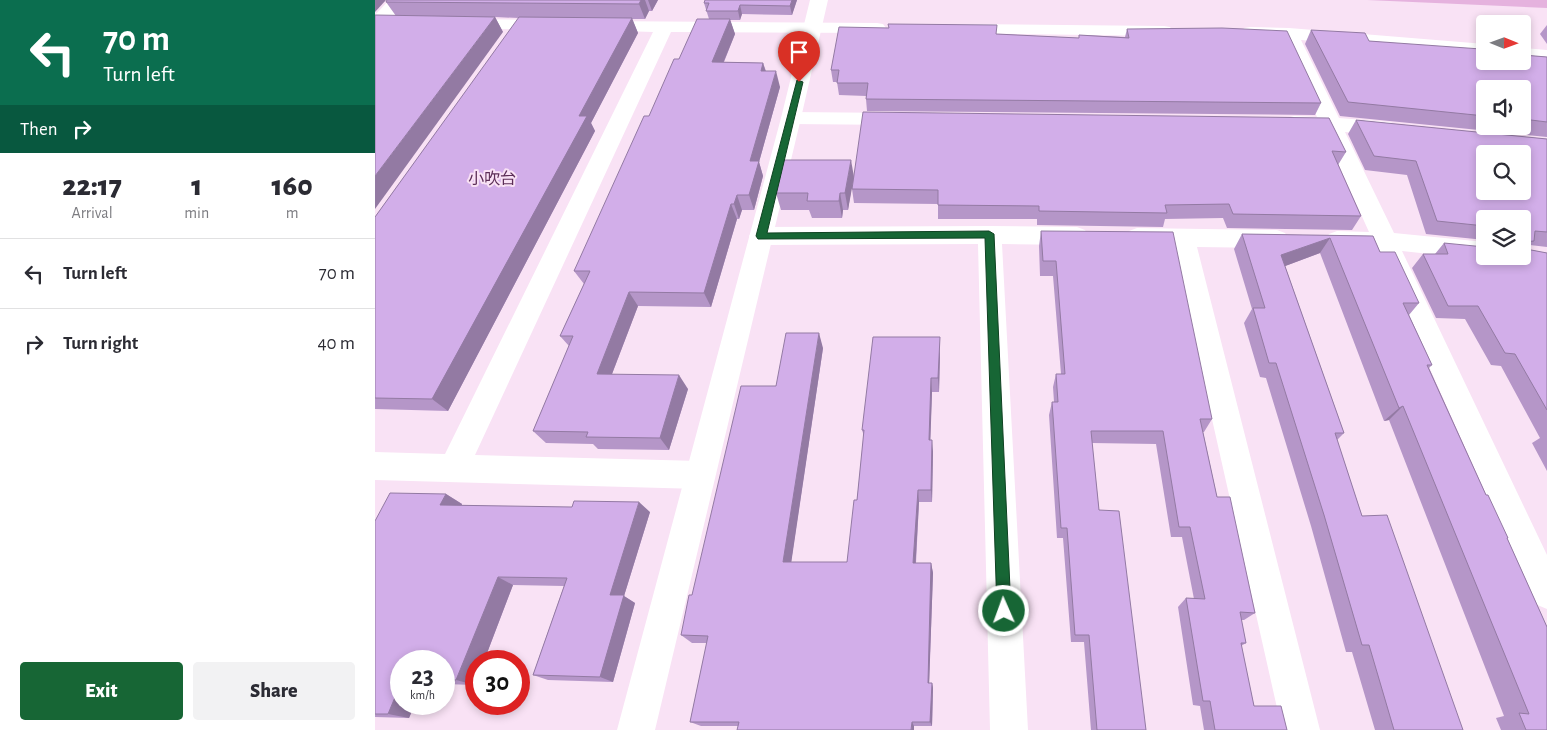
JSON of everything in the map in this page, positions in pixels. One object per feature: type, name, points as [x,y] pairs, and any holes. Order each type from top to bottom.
[{"type":"street","points":[[376,24],[399,0]]},
{"type":"street","points":[[636,730],[791,118],[819,0]]},
{"type":"street","points":[[376,24],[397,23]]},
{"type":"street","points":[[444,24],[515,33],[573,26],[891,28]]},
{"type":"street","points":[[455,466],[664,27]]},
{"type":"street","points":[[941,29],[1180,31]]},
{"type":"street","points":[[1229,32],[1289,33],[1476,49]]},
{"type":"street","points":[[1289,33],[1547,592]]},
{"type":"street","points":[[1531,55],[1547,56]]},
{"type":"street","points":[[791,118],[921,119]]},
{"type":"street","points":[[1270,123],[1330,124],[1409,131]]},
{"type":"street","points":[[761,236],[989,234],[1385,241],[1476,251]]},
{"type":"street","points":[[989,234],[1009,730]]},
{"type":"street","points":[[1183,238],[1301,730]]},
{"type":"street","points":[[375,466],[455,466],[700,475]]},
{"type":"shaded area","points":[[1367,0],[1547,0],[1547,8]]},
{"type":"building","points":[[387,0],[641,0],[639,4],[386,2]]},
{"type":"building","points":[[705,0],[792,0],[790,6],[740,5],[738,11],[706,11],[709,3],[704,3]]},
{"type":"building","points":[[375,15],[495,17],[375,176]]},
{"type":"building","points":[[519,17],[632,18],[579,116],[587,116],[432,399],[375,398],[375,217]]},
{"type":"building","points":[[697,19],[730,19],[712,62],[763,63],[761,71],[776,71],[750,161],[759,161],[749,195],[737,195],[734,204],[731,204],[704,293],[629,292],[597,374],[679,375],[660,438],[586,437],[588,432],[533,431],[573,336],[560,336],[590,271],[574,271],[644,116],[649,116],[674,59],[679,59]]},
{"type":"building","points":[[888,24],[997,25],[996,34],[1079,38],[1079,35],[1129,38],[1127,29],[1222,28],[1287,31],[1321,103],[866,99],[868,83],[837,83],[839,70],[831,70],[839,27],[889,28]]},
{"type":"building","points":[[1311,30],[1365,33],[1369,41],[1476,49],[1476,70],[1531,70],[1531,56],[1547,57],[1547,122],[1531,120],[1531,80],[1476,80],[1476,115],[1348,102]]},
{"type":"building","points":[[863,112],[1329,118],[1346,152],[1332,151],[1361,216],[1233,214],[1229,204],[1165,205],[1167,213],[1039,211],[1039,206],[938,205],[938,190],[852,189]]},
{"type":"building","points":[[1356,120],[1476,132],[1476,135],[1507,135],[1547,139],[1547,232],[1535,231],[1534,241],[1531,241],[1531,210],[1476,210],[1476,225],[1437,221],[1416,161],[1374,156]]},
{"type":"building","points":[[784,160],[851,160],[845,193],[840,193],[839,201],[807,201],[808,193],[776,193]]},
{"type":"building","points":[[1041,231],[1173,232],[1212,419],[1200,419],[1217,497],[1230,497],[1255,613],[1240,612],[1246,643],[1241,643],[1254,706],[1281,706],[1287,730],[1215,730],[1210,701],[1203,701],[1186,598],[1205,599],[1190,527],[1179,527],[1163,431],[1091,431],[1099,510],[1119,511],[1146,730],[1097,730],[1089,635],[1075,635],[1067,528],[1061,528],[1052,402],[1058,402],[1056,374],[1065,374],[1056,261],[1043,261]]},
{"type":"building","points":[[1242,234],[1373,236],[1380,252],[1395,252],[1419,303],[1403,303],[1432,365],[1427,365],[1486,495],[1488,495],[1508,538],[1547,627],[1547,730],[1526,730],[1519,713],[1529,714],[1403,406],[1399,408],[1330,238],[1281,255],[1344,433],[1335,433],[1362,516],[1387,515],[1463,730],[1394,730],[1369,645],[1362,645],[1324,515],[1276,363],[1269,363],[1253,308],[1265,308]]},
{"type":"building","points":[[1444,243],[1476,246],[1476,265],[1531,265],[1531,250],[1547,253],[1547,410],[1515,354],[1505,353],[1478,306],[1448,306],[1423,254],[1448,254]]},
{"type":"building","points":[[786,333],[819,333],[783,562],[847,562],[854,500],[857,500],[864,430],[862,430],[873,337],[940,337],[938,378],[931,378],[929,440],[932,440],[931,490],[918,490],[913,563],[931,563],[928,683],[932,683],[930,722],[912,722],[911,730],[737,730],[739,722],[690,722],[708,636],[681,635],[689,595],[692,595],[741,386],[776,386]]},
{"type":"building","points":[[390,493],[446,494],[440,505],[572,507],[574,501],[639,502],[610,595],[624,595],[600,677],[533,675],[567,578],[498,577],[468,650],[465,650],[465,658],[456,680],[455,650],[390,650],[390,709],[388,714],[375,714],[375,521]]},
{"type":"district","name":"小吹台","points":[[492,178]]},
{"type":"route","points":[[799,82],[761,236],[989,234],[1004,611]]}]
